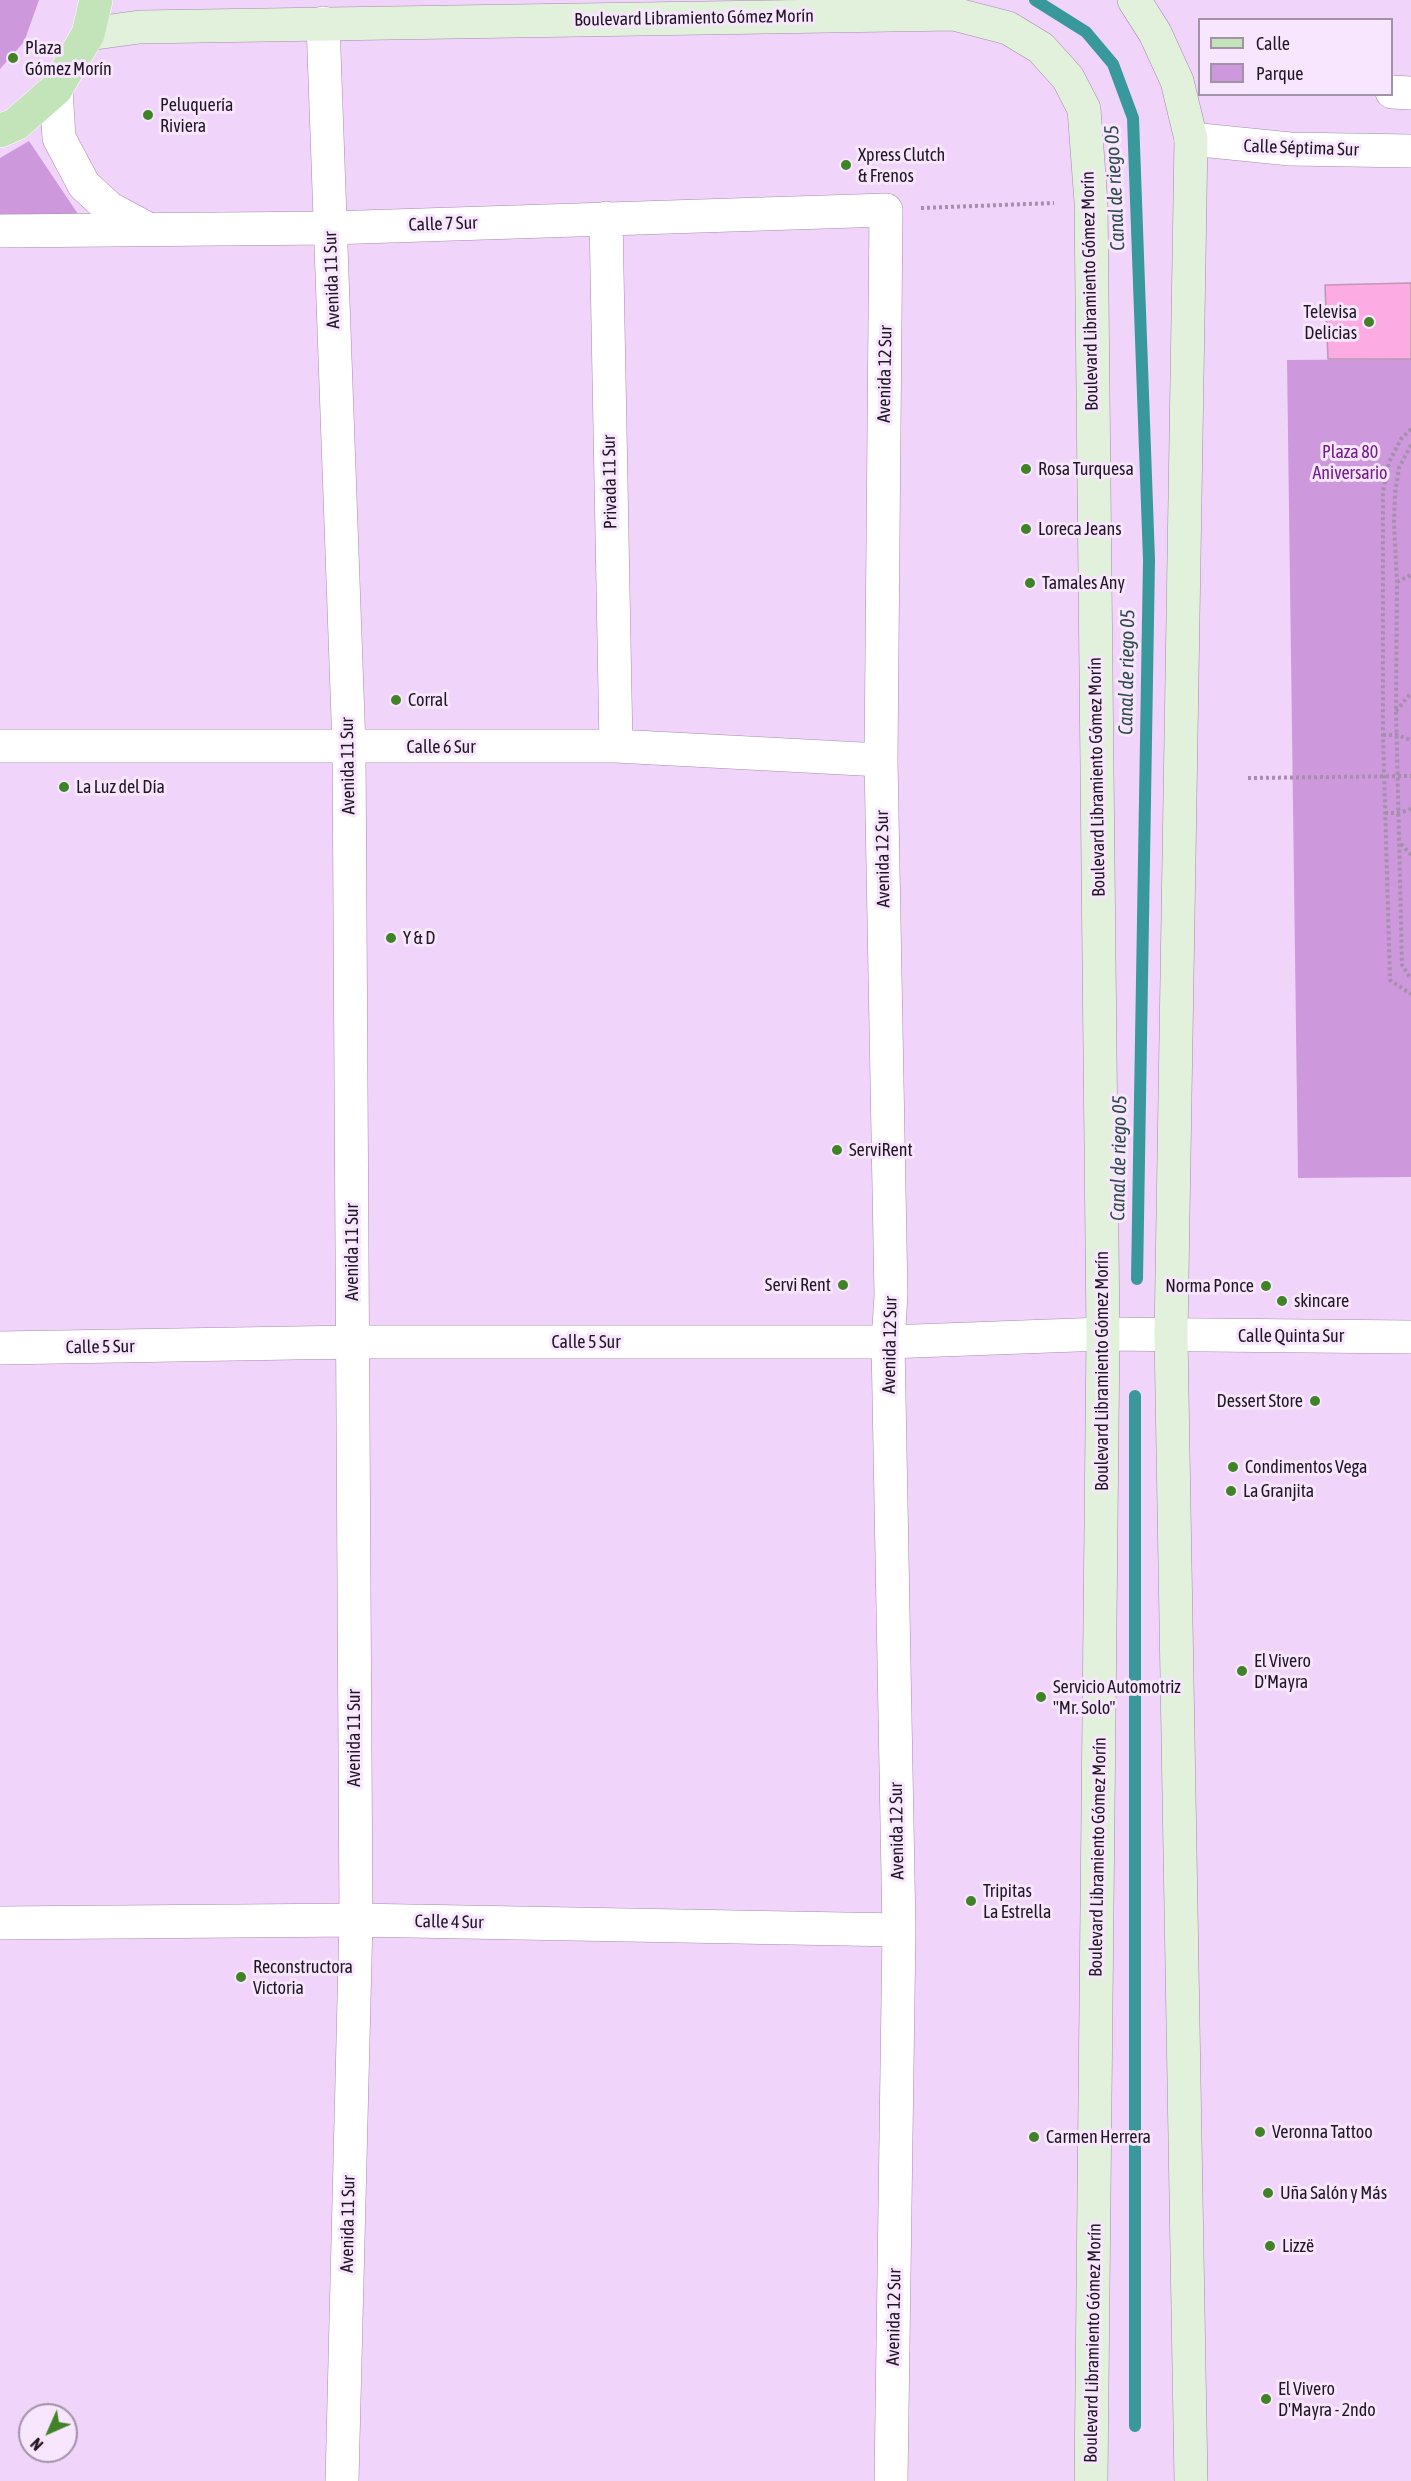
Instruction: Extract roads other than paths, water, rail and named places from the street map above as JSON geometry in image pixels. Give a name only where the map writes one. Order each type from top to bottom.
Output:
[{"type":"main road","points":[[0,131],[16,124],[56,89],[88,34],[96,0]]},
{"type":"main road","points":[[1134,0],[1188,82],[1191,139],[1172,1335],[1191,2481]]},
{"type":"main road","name":"Boulevard Libramiento Gómez Morín","points":[[88,34],[140,27],[954,14],[1008,28],[1041,48],[1068,78],[1084,110],[1091,202],[1103,1334],[1091,2481]]},
{"type":"street","name":"Avenida 11 Sur","points":[[323,23],[349,747],[356,1920],[342,2481]]},
{"type":"street","points":[[56,89],[59,138],[84,185],[109,208],[148,229]]},
{"type":"street","points":[[1393,92],[1411,93]]},
{"type":"street","name":"Calle Séptima Sur","points":[[1191,139],[1290,149],[1411,151]]},
{"type":"street","name":"Calle 7 Sur","points":[[0,231],[330,228],[886,210]]},
{"type":"street","name":"Avenida 12 Sur","points":[[886,210],[881,760],[891,1295],[888,1342],[899,1930],[891,2481]]},
{"type":"street","name":"Privada 11 Sur","points":[[606,218],[616,746]]},
{"type":"street","name":"Calle 6 Sur","points":[[0,746],[616,746],[881,760]]},
{"type":"street","name":"Calle 5 Sur","points":[[0,1348],[353,1342],[888,1342],[1103,1334],[1172,1335]]},
{"type":"street","name":"Calle Quinta Sur","points":[[1172,1335],[1411,1337]]},
{"type":"street","name":"Calle 4 Sur","points":[[0,1923],[356,1920],[899,1930]]},
{"type":"waterway","name":"Canal de riego 05","points":[[1035,0],[1086,32],[1113,64],[1133,118],[1149,560],[1137,1279]]},
{"type":"waterway","points":[[1135,1396],[1135,2426]]},
{"type":"place","name":"Plaza Gómez Morín","points":[[13,58]]},
{"type":"place","name":"Peluquería Riviera","points":[[148,115]]},
{"type":"place","name":"Xpress Clutch & Frenos","points":[[846,165]]},
{"type":"place","name":"Televisa Delicias","points":[[1369,322]]},
{"type":"place","name":"Rosa Turquesa","points":[[1026,469]]},
{"type":"place","name":"Loreca Jeans","points":[[1026,529]]},
{"type":"place","name":"Tamales Any","points":[[1030,583]]},
{"type":"place","name":"Corral","points":[[396,700]]},
{"type":"place","name":"La Luz del Día","points":[[64,787]]},
{"type":"place","name":"Y & D","points":[[391,938]]},
{"type":"place","name":"ServiRent","points":[[837,1150]]},
{"type":"place","name":"Servi Rent","points":[[843,1285]]},
{"type":"place","name":"Norma Ponce","points":[[1266,1286]]},
{"type":"place","name":"skincare","points":[[1282,1301]]},
{"type":"place","name":"Dessert Store","points":[[1315,1401]]},
{"type":"place","name":"Condimentos Vega","points":[[1233,1467]]},
{"type":"place","name":"La Granjita","points":[[1231,1491]]},
{"type":"place","name":"El Vivero D'Mayra","points":[[1242,1671]]},
{"type":"place","name":"Servicio Automotriz \"Mr. Solo\"","points":[[1041,1697]]},
{"type":"place","name":"Tripitas La Estrella","points":[[971,1901]]},
{"type":"place","name":"Reconstructora Victoria","points":[[241,1977]]},
{"type":"place","name":"Veronna Tattoo","points":[[1260,2132]]},
{"type":"place","name":"Carmen Herrera","points":[[1034,2137]]},
{"type":"place","name":"Uña Salón y Más","points":[[1268,2193]]},
{"type":"place","name":"Lizzë","points":[[1270,2246]]},
{"type":"place","name":"El Vivero D'Mayra - 2ndo","points":[[1266,2399]]},
{"type":"park label","name":"Plaza 80 Aniversario","points":[[1350,462]]}]
